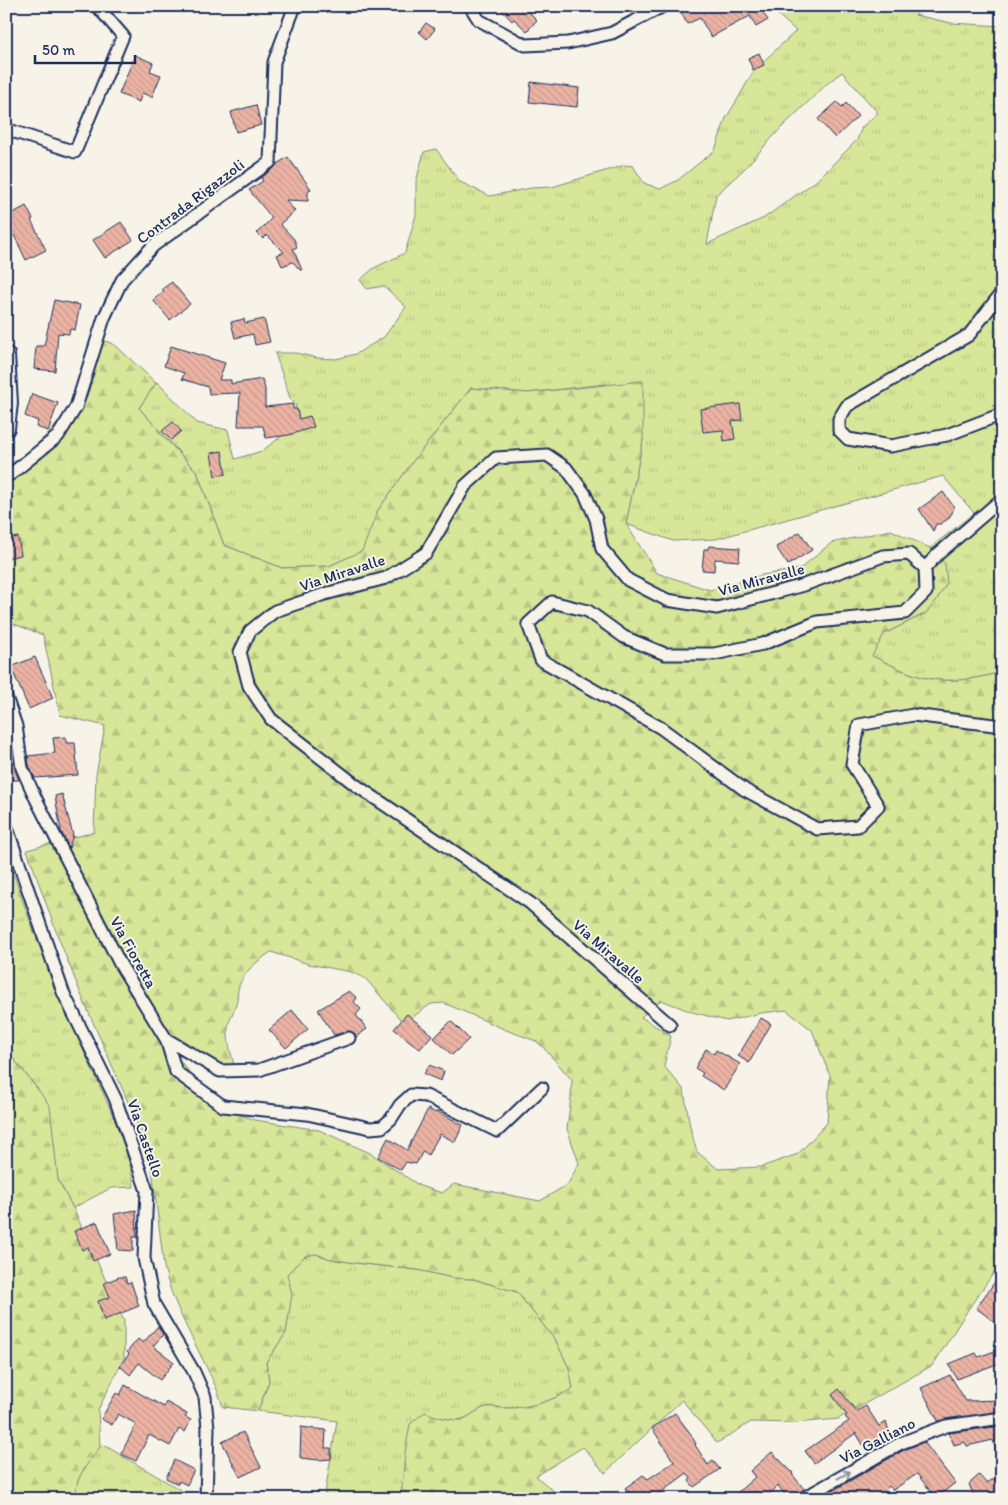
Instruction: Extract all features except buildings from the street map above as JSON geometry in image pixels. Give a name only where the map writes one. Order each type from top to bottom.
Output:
[{"type":"street","points":[[6,129],[75,152],[123,36],[98,6]]},
{"type":"street","name":"Contrada Rigazzoli","points":[[6,474],[11,474],[58,436],[76,407],[104,318],[122,280],[152,246],[270,162],[274,62],[295,6]]},
{"type":"street","points":[[470,6],[479,20],[525,45],[568,43],[612,33],[663,6]]},
{"type":"street","points":[[1002,292],[970,334],[847,406],[839,419],[839,430],[848,440],[891,446],[946,435],[1002,414]]},
{"type":"street","points":[[6,355],[9,403],[6,428]]},
{"type":"street","name":"Via Miravalle","points":[[670,1025],[530,904],[357,786],[271,719],[249,686],[240,652],[250,631],[275,611],[325,594],[386,578],[426,553],[465,486],[496,458],[547,455],[566,468],[585,494],[596,519],[602,549],[628,580],[667,600],[717,608],[804,585],[883,556],[909,554],[925,568]]},
{"type":"street","points":[[1002,499],[937,555],[925,568],[926,592],[905,613],[817,622],[763,644],[714,654],[665,654],[624,637],[588,611],[552,602],[528,624],[541,660],[661,728],[745,790],[816,829],[858,826],[878,806],[852,764],[859,725],[913,715],[1002,726]]},
{"type":"street","name":"Via Fioretta","points":[[6,697],[16,726],[22,768],[36,799],[120,964],[166,1039],[220,1071],[259,1070],[349,1038]]},
{"type":"street","name":"Via Castello","points":[[6,824],[63,992],[115,1098],[147,1191],[144,1258],[154,1304],[194,1372],[204,1397],[208,1428],[206,1499]]},
{"type":"street","points":[[166,1039],[176,1072],[223,1106],[306,1114],[370,1128],[382,1127],[411,1095],[426,1096],[497,1131],[542,1088]]},
{"type":"street","name":"Via Galliano","points":[[802,1499],[902,1442],[946,1426],[1002,1418]]},
{"type":"green space","points":[[783,6],[914,6],[917,13],[915,15],[951,23],[1002,26],[1002,672],[962,680],[932,679],[909,673],[871,656],[884,634],[926,613],[945,564],[930,548],[974,513],[943,476],[716,539],[673,541],[626,524],[643,440],[606,384],[528,393],[471,388],[414,460],[378,510],[363,551],[329,566],[282,568],[224,545],[197,472],[139,408],[157,382],[197,423],[228,430],[235,459],[262,451],[291,429],[296,405],[290,398],[275,353],[296,353],[317,358],[336,359],[356,354],[384,337],[406,307],[384,286],[367,289],[360,280],[374,268],[405,253],[416,215],[416,182],[424,152],[436,149],[460,182],[490,196],[531,188],[552,187],[625,165],[633,166],[644,183],[660,189],[678,180],[715,150],[726,118],[754,70],[796,31],[777,14]],"holes":[[[842,72],[878,113],[862,127],[857,140],[816,181],[764,218],[707,244],[716,195],[743,170],[781,128]]]},
{"type":"green space","points":[[99,338],[115,345],[156,383],[139,408],[197,472],[224,545],[282,568],[329,566],[362,551],[378,510],[414,460],[471,388],[528,393],[643,381],[643,440],[626,524],[657,573],[710,590],[762,575],[800,569],[831,543],[891,530],[930,548],[945,564],[947,583],[936,601],[926,613],[884,634],[872,656],[909,673],[932,679],[962,680],[1002,672],[1002,1261],[969,1308],[933,1365],[838,1419],[796,1423],[751,1422],[717,1443],[682,1400],[605,1473],[583,1447],[536,1476],[563,1499],[401,1499],[405,1453],[410,1424],[425,1412],[459,1420],[487,1407],[516,1408],[542,1403],[558,1397],[573,1388],[569,1368],[556,1341],[517,1292],[473,1279],[453,1278],[418,1270],[355,1263],[316,1254],[305,1256],[287,1274],[292,1294],[286,1333],[266,1362],[269,1381],[258,1411],[223,1407],[213,1380],[179,1312],[167,1278],[151,1161],[133,1113],[85,1004],[57,934],[27,850],[94,832],[96,775],[105,726],[60,715],[43,635],[6,621],[6,481],[12,463],[26,456],[60,421],[71,404],[75,390]],"holes":[[[271,952],[309,964],[351,972],[366,979],[400,1019],[410,1019],[431,1004],[444,1003],[536,1041],[572,1080],[567,1129],[579,1163],[568,1184],[540,1201],[454,1184],[442,1193],[420,1186],[370,1153],[319,1130],[255,1120],[218,1107],[173,1052],[220,1077],[234,1065],[228,1027],[236,1005],[239,986],[248,971]],[[661,1000],[692,1012],[727,1021],[761,1013],[786,1010],[812,1030],[830,1076],[827,1123],[798,1154],[761,1167],[718,1169],[697,1152],[690,1127],[684,1090],[664,1066],[671,1036],[641,1017]]]},
{"type":"green space","points":[[6,850],[40,949],[112,1114],[131,1168],[134,1187],[111,1188],[73,1208],[58,1180],[49,1106],[12,1057],[6,1046]]},
{"type":"green space","points":[[6,1046],[12,1057],[50,1106],[58,1180],[73,1208],[124,1321],[124,1358],[98,1410],[100,1447],[79,1478],[76,1499],[6,1499]]},
{"type":"green space","points":[[316,1254],[355,1263],[418,1270],[453,1278],[473,1279],[517,1292],[556,1341],[569,1368],[573,1388],[558,1397],[542,1403],[516,1408],[487,1407],[459,1420],[424,1413],[403,1481],[401,1499],[324,1499],[337,1421],[258,1411],[269,1381],[266,1362],[286,1333],[291,1294],[287,1274],[305,1256]]},
{"type":"green space","points":[[102,1444],[196,1499],[76,1499],[77,1483],[80,1476]]}]
